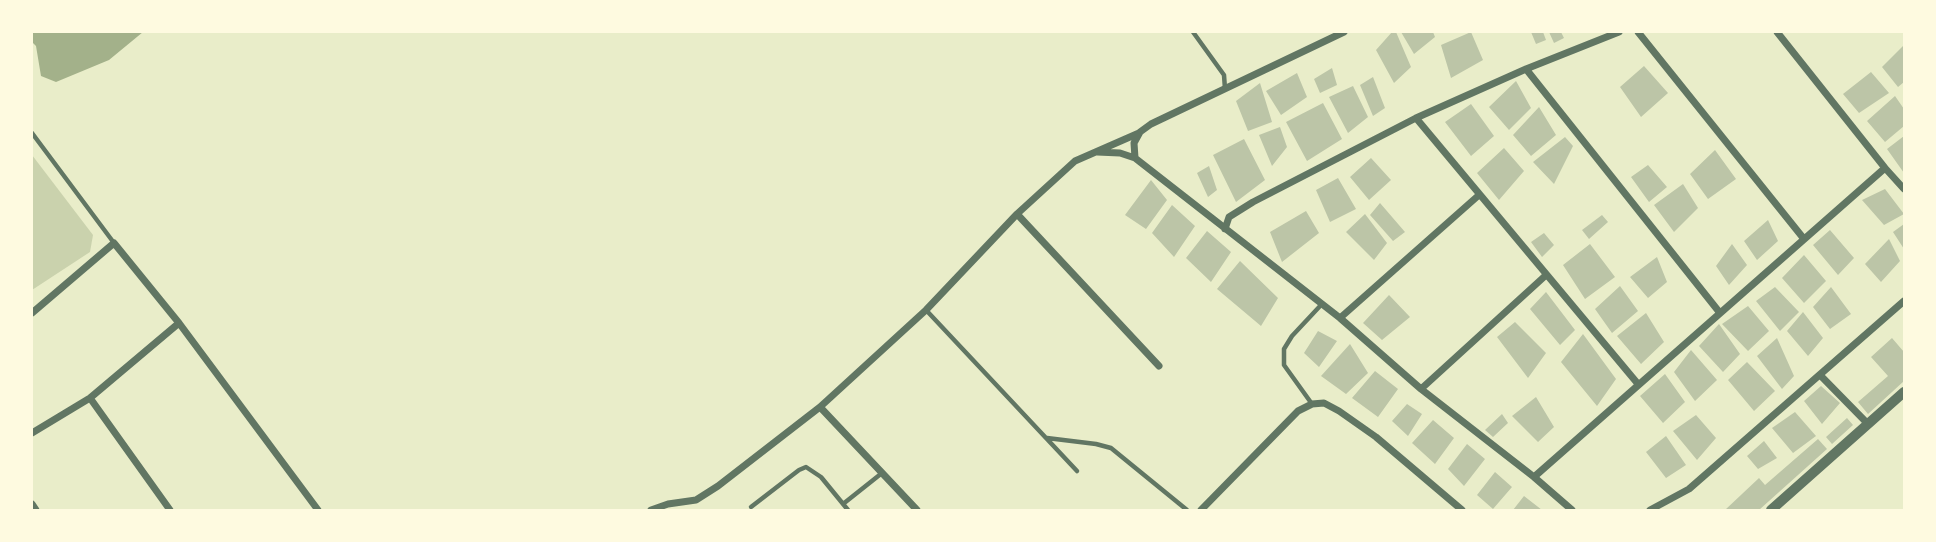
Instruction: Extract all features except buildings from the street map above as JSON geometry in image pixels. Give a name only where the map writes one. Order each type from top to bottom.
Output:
[{"type":"street","points":[[651,510],[670,508],[696,499],[718,486],[820,407],[926,310],[1017,214],[1075,161],[1344,32]]},
{"type":"street","points":[[1224,229],[1229,217],[1253,202],[1416,118],[1526,69],[1619,32]]},
{"type":"street","points":[[1638,32],[1804,239]]},
{"type":"street","points":[[1777,32],[1885,168],[1905,189]]},
{"type":"street","points":[[1526,69],[1720,313]]},
{"type":"street","points":[[1416,118],[1545,276],[1638,384]]},
{"type":"street","points":[[1135,158],[1134,144],[1140,132]]},
{"type":"street","points":[[1090,153],[1105,152],[1135,158],[1340,318],[1421,389],[1572,510]]},
{"type":"street","points":[[1534,477],[1885,168]]},
{"type":"street","points":[[1340,318],[1479,195]]},
{"type":"street","points":[[1017,214],[1159,366]]},
{"type":"street","points":[[32,313],[114,243],[179,323],[318,510]]},
{"type":"street","points":[[1421,389],[1545,276]]},
{"type":"street","points":[[1650,510],[1689,489],[1905,301]]},
{"type":"street","points":[[32,433],[90,398],[179,323]]},
{"type":"street","points":[[1820,375],[1868,424]]},
{"type":"street","points":[[1771,510],[1905,392]]},
{"type":"street","points":[[90,398],[170,510]]},
{"type":"street","points":[[1201,510],[1298,411],[1312,404],[1324,403],[1376,437],[1462,510]]},
{"type":"street","points":[[820,407],[917,510]]},
{"type":"street","points":[[32,504],[36,510]]},
{"type":"lane","points":[[1193,32],[1224,75],[1225,89]]},
{"type":"lane","points":[[32,133],[114,243]]},
{"type":"lane","points":[[1312,404],[1284,365],[1284,349],[1292,336],[1321,305]]},
{"type":"lane","points":[[926,310],[1077,471]]},
{"type":"lane","points":[[1046,438],[1111,448],[1187,510]]},
{"type":"lane","points":[[751,507],[806,467],[821,477],[848,510]]},
{"type":"lane","points":[[843,504],[882,473]]},
{"type":"shaded area","points":[[32,32],[143,32],[109,60],[56,82],[41,76]]},
{"type":"shaded area","points":[[32,155],[93,235],[90,252],[32,290]]}]
